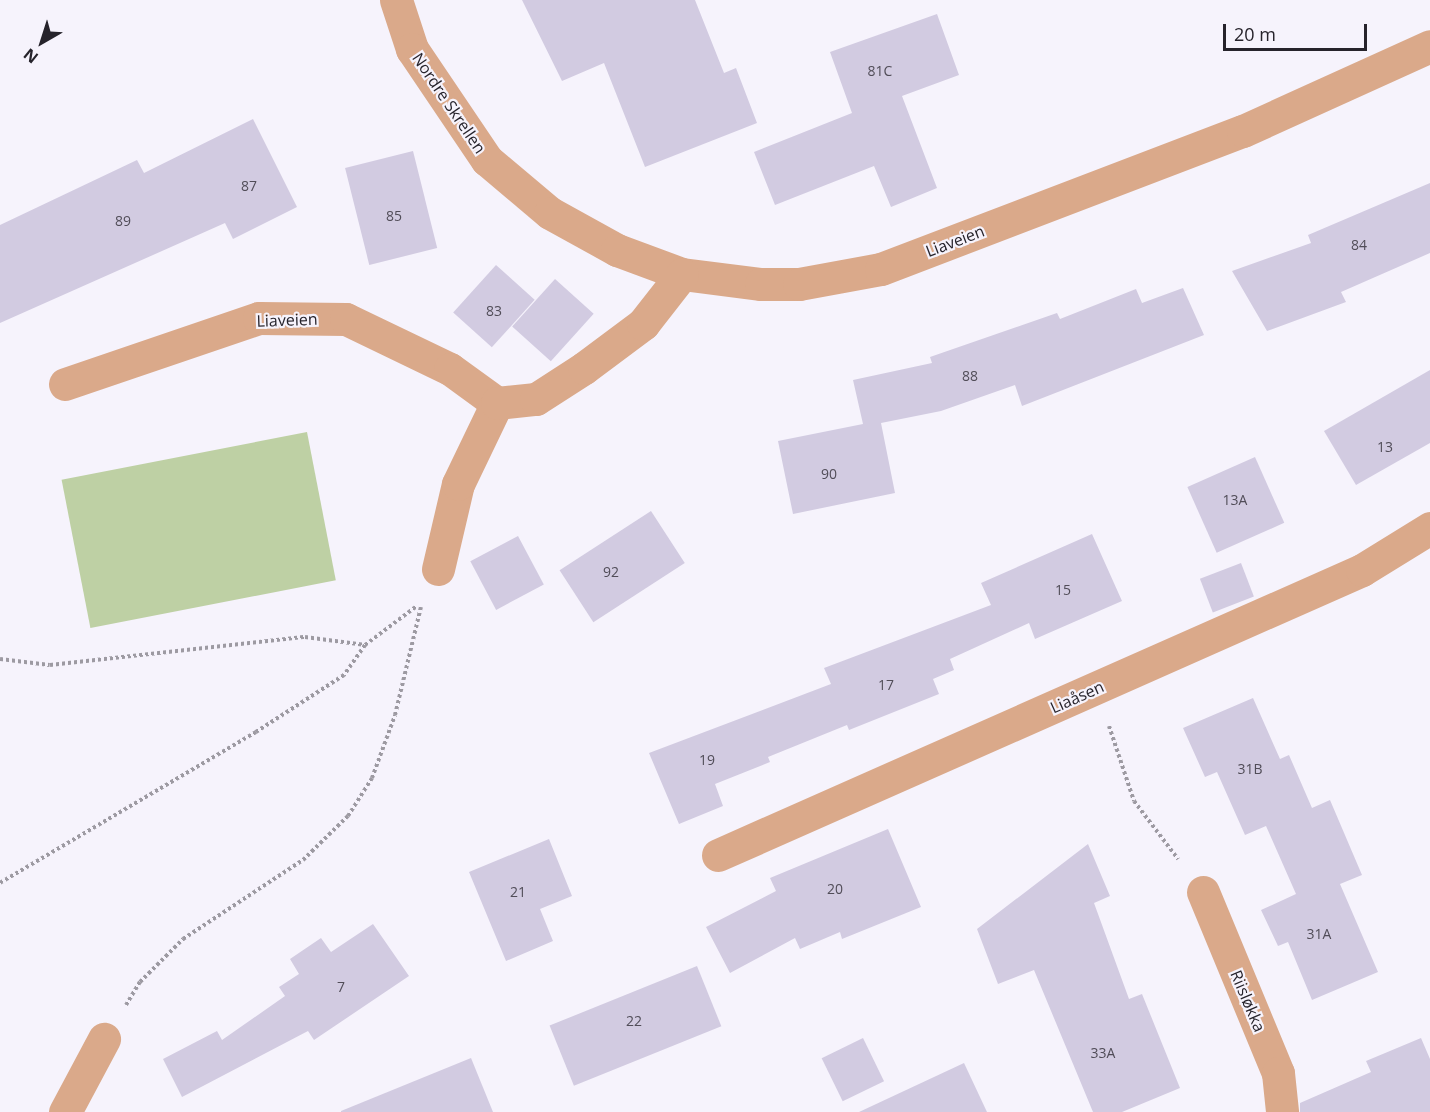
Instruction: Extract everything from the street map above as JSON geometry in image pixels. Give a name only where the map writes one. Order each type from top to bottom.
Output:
[{"type":"street","name":"Nordre Skrellen","points":[[396,0],[412,49],[487,160],[550,213],[617,250],[682,274]]},
{"type":"street","name":"Liaveien","points":[[682,274],[761,284],[799,284],[881,269],[1243,131],[1430,46]]},
{"type":"street","points":[[438,569],[458,484],[497,403],[536,399],[584,368],[643,324],[682,274]]},
{"type":"street","name":"Liaveien","points":[[65,384],[259,318],[345,319],[450,369],[497,403]]},
{"type":"street","name":"Liaåsen","points":[[718,855],[1362,570],[1430,528]]},
{"type":"street","name":"Riisløkka","points":[[1203,892],[1278,1073],[1282,1112]]},
{"type":"street","points":[[65,1112],[104,1039]]},
{"type":"path","points":[[0,883],[256,732],[345,675],[365,645],[423,601],[395,714],[372,778],[348,816],[303,860],[183,939],[140,982],[104,1039]]},
{"type":"path","points":[[0,659],[50,665],[305,637],[365,645]]},
{"type":"path","points":[[1097,688],[1134,801],[1203,892]]},
{"type":"green space","points":[[307,432],[336,580],[90,628],[62,480]]},
{"type":"building","points":[[522,0],[695,0],[724,73],[736,68],[757,123],[645,167],[604,63],[562,81]]},
{"type":"building","points":[[937,14],[959,75],[902,96],[937,188],[891,207],[874,166],[775,205],[754,152],[852,113],[830,52]]},
{"type":"building","points":[[253,119],[297,207],[233,239],[225,223],[0,323],[0,225],[137,160],[144,173]]},
{"type":"building","points":[[413,151],[437,248],[369,265],[345,168]]},
{"type":"building","points":[[1430,183],[1430,253],[1341,292],[1346,302],[1267,331],[1232,271],[1311,243],[1308,235]]},
{"type":"building","points":[[496,265],[535,300],[492,347],[453,313]]},
{"type":"building","points":[[555,279],[594,314],[551,361],[512,327]]},
{"type":"building","points":[[1183,288],[1204,335],[1022,406],[1015,385],[941,411],[881,423],[895,493],[793,514],[778,441],[863,424],[853,380],[932,363],[930,357],[1057,313],[1060,319],[1136,289],[1142,303]]},
{"type":"building","points":[[1430,370],[1430,443],[1356,485],[1324,431]]},
{"type":"building","points":[[1255,457],[1284,523],[1217,553],[1187,487]]},
{"type":"building","points":[[651,511],[685,563],[593,622],[560,570]]},
{"type":"building","points":[[1092,534],[1122,601],[1035,639],[1029,623],[950,659],[954,670],[933,679],[939,694],[849,730],[847,725],[768,757],[770,762],[715,784],[723,806],[679,824],[649,753],[831,684],[824,668],[991,605],[981,583]]},
{"type":"building","points":[[518,536],[544,585],[496,610],[470,561]]},
{"type":"building","points":[[1241,563],[1254,597],[1213,612],[1200,579]]},
{"type":"building","points":[[1253,698],[1280,759],[1289,755],[1312,808],[1330,800],[1362,875],[1340,884],[1378,972],[1312,1000],[1288,942],[1278,946],[1261,910],[1296,894],[1266,826],[1245,835],[1217,772],[1205,777],[1183,728]]},
{"type":"building","points":[[888,829],[921,907],[842,939],[840,932],[800,949],[795,938],[730,973],[706,927],[776,891],[770,878]]},
{"type":"building","points":[[549,839],[572,896],[540,909],[553,941],[506,961],[469,872]]},
{"type":"building","points":[[1088,844],[1110,896],[1094,903],[1129,999],[1142,994],[1180,1088],[1122,1112],[1093,1112],[1034,970],[998,984],[977,929]]},
{"type":"building","points":[[373,924],[409,976],[314,1040],[308,1031],[182,1097],[163,1059],[217,1031],[222,1040],[285,996],[279,987],[299,974],[290,959],[321,938],[331,952]]},
{"type":"building","points":[[697,966],[721,1026],[574,1086],[550,1026]]},
{"type":"building","points":[[863,1038],[884,1081],[843,1101],[822,1058]]},
{"type":"building","points":[[1421,1038],[1430,1059],[1430,1112],[1300,1112],[1300,1103],[1371,1072],[1366,1061]]},
{"type":"building","points":[[471,1058],[493,1112],[341,1112],[341,1111]]},
{"type":"building","points":[[964,1063],[987,1112],[859,1112]]}]
